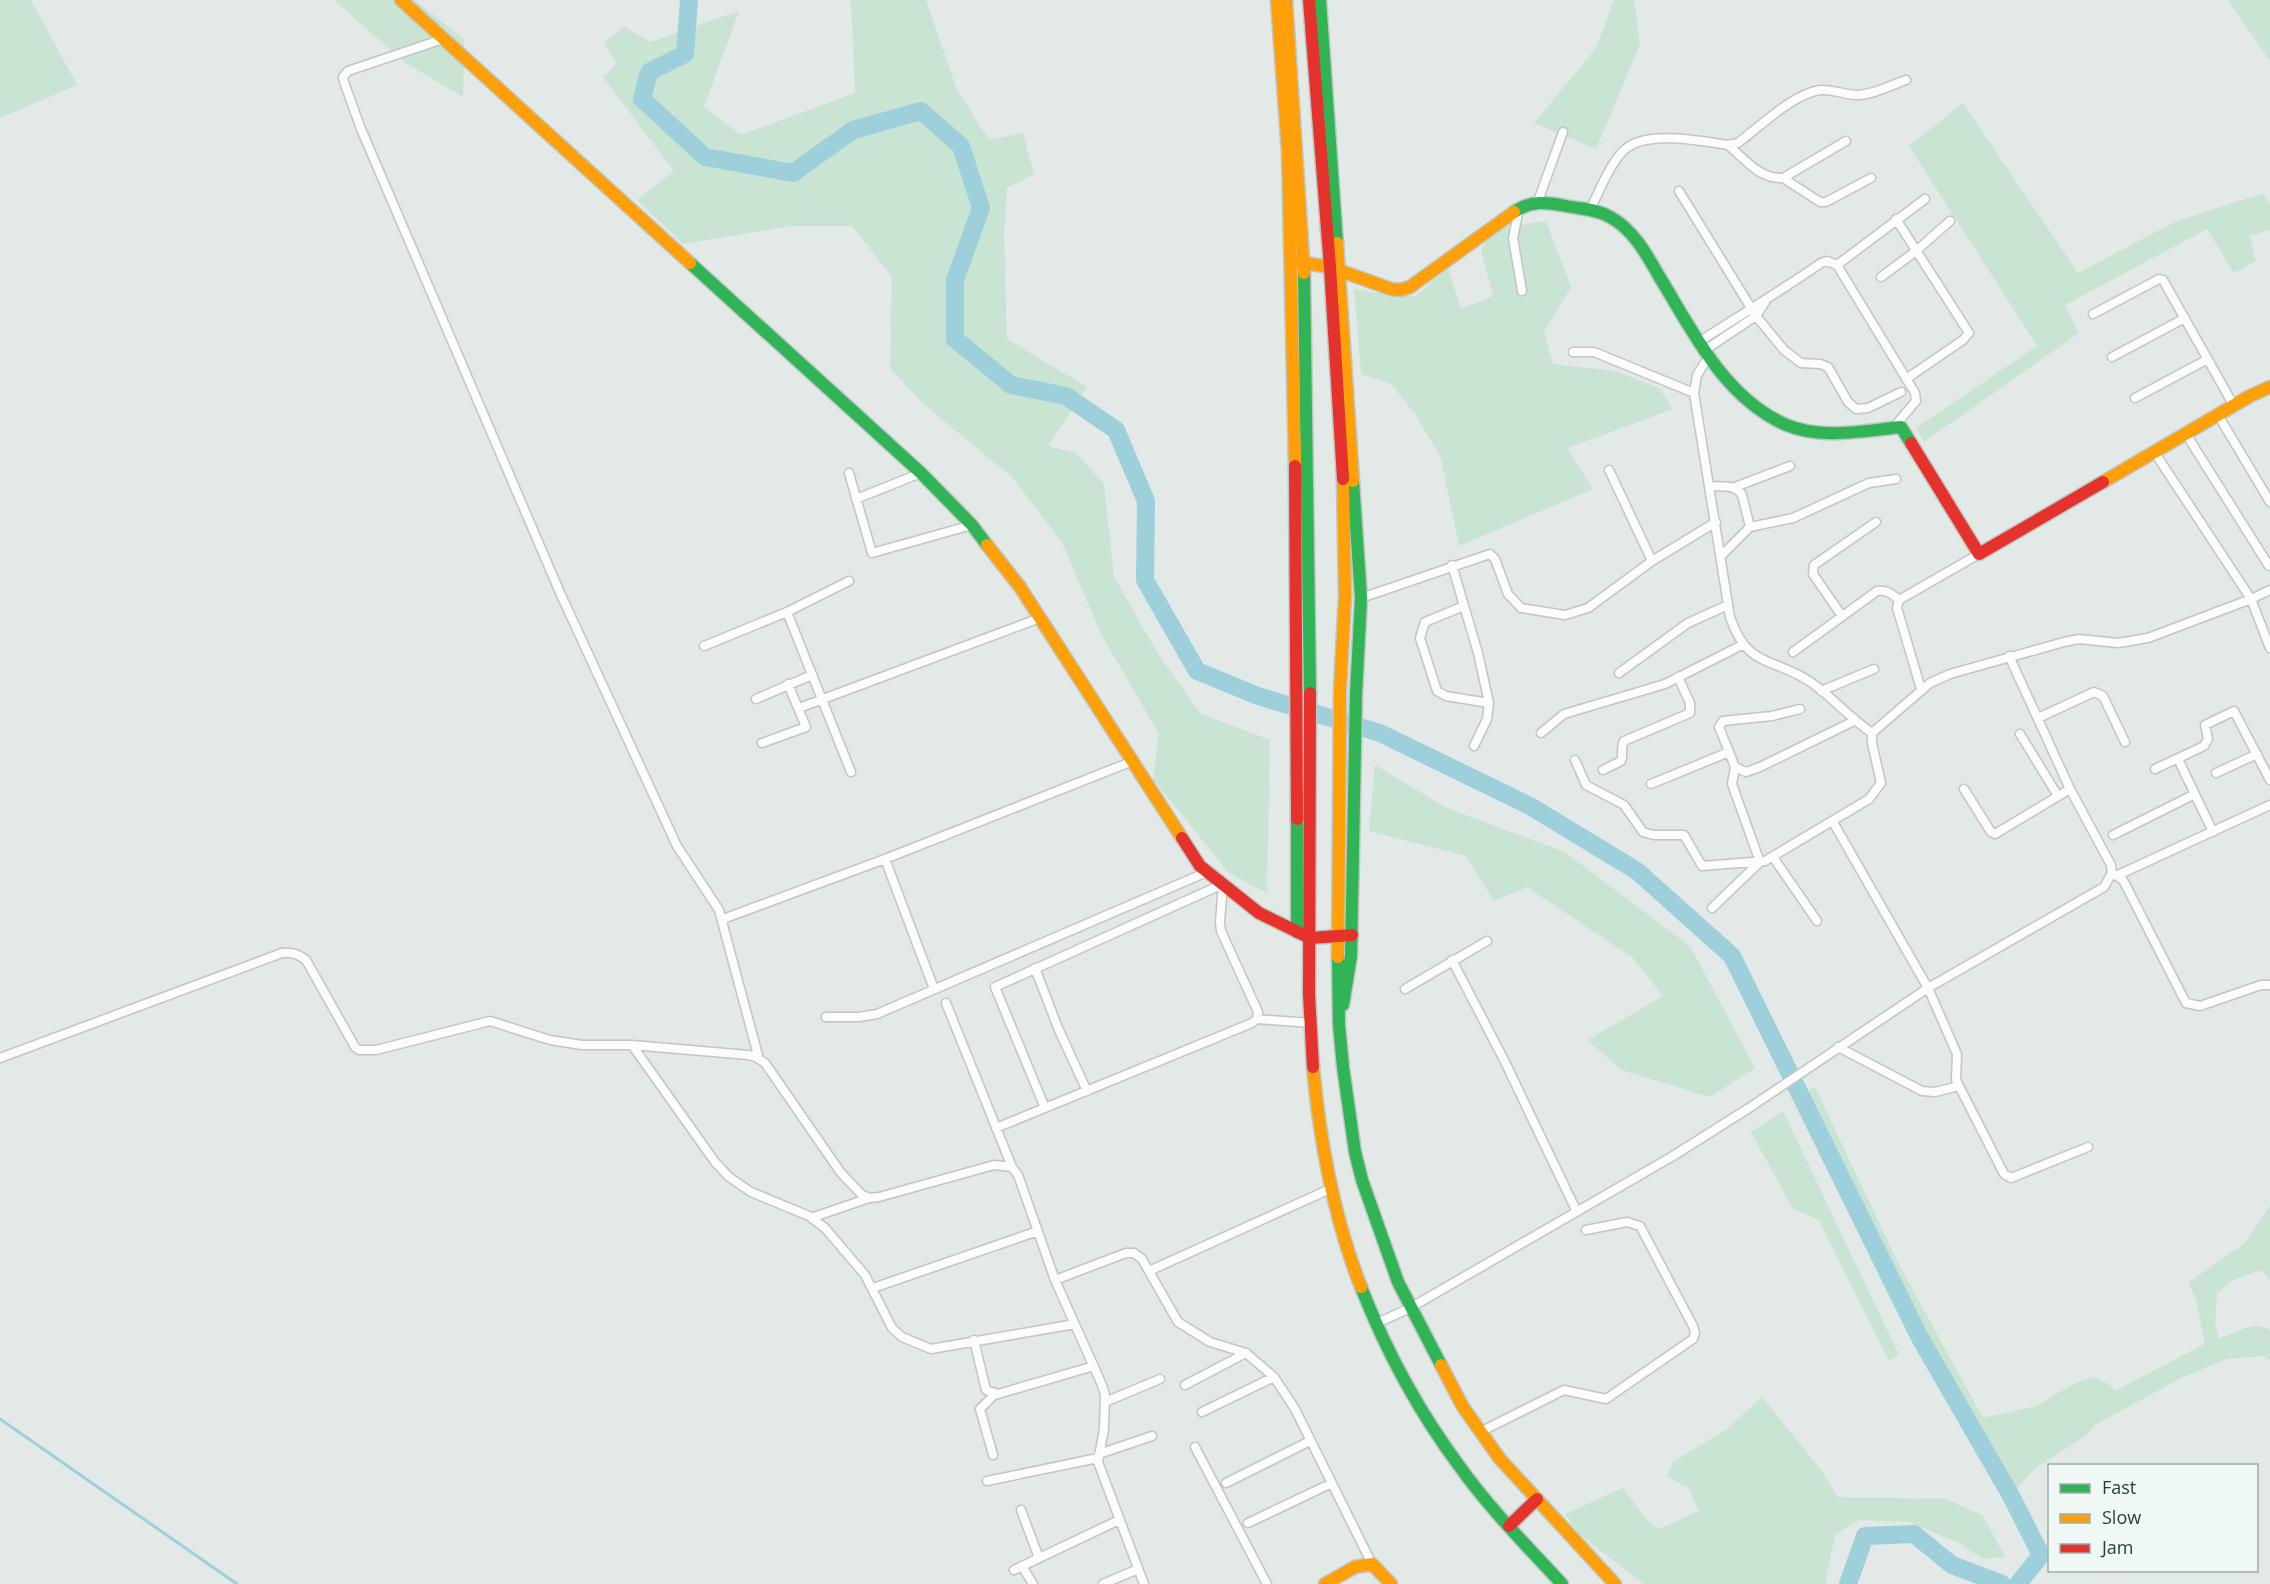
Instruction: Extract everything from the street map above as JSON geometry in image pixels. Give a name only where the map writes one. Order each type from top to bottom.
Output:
[{"type":"main road","points":[[401,0],[921,473],[972,525],[1020,587],[1200,866],[1259,913],[1310,938],[1346,936]]},
{"type":"main road","points":[[1277,0],[1287,152],[1298,261],[1298,932]]},
{"type":"main road","points":[[1286,0],[1311,588],[1311,1023],[1319,1128],[1330,1189],[1342,1233],[1375,1324],[1396,1367],[1444,1446],[1482,1496],[1562,1584]]},
{"type":"main road","points":[[1310,0],[1335,269],[1361,598],[1355,775],[1339,1025],[1349,1117],[1362,1180],[1385,1250],[1410,1308],[1463,1407],[1500,1459],[1616,1584]]},
{"type":"main road","points":[[1320,0],[1335,269],[1344,515],[1345,596],[1339,772],[1346,936]]},
{"type":"main road","points":[[1298,261],[1335,269],[1391,289],[1400,290],[1410,287],[1519,210],[1544,201],[1610,216],[1629,231],[1649,259],[1704,349],[1728,383],[1748,403],[1785,425],[1804,431],[1833,434],[1901,427],[1979,554],[2270,387]]},
{"type":"main road","points":[[1509,1526],[1537,1499]]},
{"type":"main road","points":[[1325,1584],[1355,1567],[1371,1564],[1391,1584]]},
{"type":"street","points":[[443,39],[348,71],[343,77],[344,82],[361,129],[561,596],[677,846],[713,898],[723,919],[755,1057]]},
{"type":"street","points":[[1590,210],[1617,159],[1629,146],[1654,138],[1728,145],[1738,143],[1804,96],[1820,90],[1855,95],[1865,94],[1906,80]]},
{"type":"street","points":[[1544,201],[1563,132]]},
{"type":"street","points":[[1728,145],[1763,175],[1784,178],[1846,141]]},
{"type":"street","points":[[1784,178],[1820,202],[1826,202],[1870,178]]},
{"type":"street","points":[[1679,191],[1755,316],[1784,350],[1801,363],[1828,367],[1848,402],[1856,409],[1868,408],[1900,392]]},
{"type":"street","points":[[1837,265],[1925,199]]},
{"type":"street","points":[[1519,210],[1513,238],[1522,291]]},
{"type":"street","points":[[1896,219],[1969,333],[1963,340],[1906,379]]},
{"type":"street","points":[[1881,277],[1916,251],[1950,221]]},
{"type":"street","points":[[1872,733],[1800,676],[1753,655],[1742,645],[1736,634],[1728,604],[1694,393],[1704,349],[1750,308],[1766,301],[1821,263],[1827,261],[1837,265],[1915,393],[1916,401],[1894,428]]},
{"type":"street","points":[[2093,314],[2159,279],[2166,283],[2234,406]]},
{"type":"street","points":[[1704,349],[1755,316],[1766,301]]},
{"type":"street","points":[[2112,357],[2185,318]]},
{"type":"street","points":[[1573,352],[1593,352],[1694,393]]},
{"type":"street","points":[[2136,398],[2208,359]]},
{"type":"street","points":[[2218,415],[2270,502]]},
{"type":"street","points":[[2186,435],[2269,566]]},
{"type":"street","points":[[2155,453],[2251,599],[2270,648]]},
{"type":"street","points":[[1710,486],[1735,487],[1790,466]]},
{"type":"street","points":[[1609,470],[1652,561]]},
{"type":"street","points":[[849,473],[872,553],[972,525]]},
{"type":"street","points":[[856,499],[921,473]]},
{"type":"street","points":[[1721,556],[1750,527],[1793,518],[1869,483],[1896,479]]},
{"type":"street","points":[[1735,487],[1742,495],[1750,527]]},
{"type":"street","points":[[1361,598],[1490,554],[1495,558],[1508,594],[1521,608],[1565,615],[1588,608],[1652,561],[1716,522]]},
{"type":"street","points":[[1842,616],[1813,574],[1814,565],[1876,522]]},
{"type":"street","points":[[1921,689],[1897,608],[1899,600],[1979,554]]},
{"type":"street","points":[[1457,564],[1464,606],[1484,672],[1490,703],[1487,719],[1474,746]]},
{"type":"street","points":[[704,646],[787,612],[849,581]]},
{"type":"street","points":[[1793,652],[1877,591],[1884,590],[1899,600]]},
{"type":"street","points":[[1575,760],[1586,784],[1624,805],[1643,832],[1654,835],[1684,836],[1702,866],[1760,861],[1773,857],[1869,799],[1881,783],[1872,733],[1921,689],[1950,674],[2009,656],[2079,639],[2118,643],[2148,638],[2270,590]]},
{"type":"street","points":[[1619,673],[1688,623],[1728,604]]},
{"type":"street","points":[[1464,606],[1425,622],[1420,638],[1437,691],[1446,696],[1490,703]]},
{"type":"street","points":[[787,612],[850,772]]},
{"type":"street","points":[[799,708],[1040,618]]},
{"type":"street","points":[[1540,733],[1564,714],[1656,687],[1742,645]]},
{"type":"street","points":[[2009,656],[2070,789],[2115,874],[2123,880],[2186,1003],[2200,1006],[2261,985],[2270,985]]},
{"type":"street","points":[[1821,691],[1874,669]]},
{"type":"street","points":[[756,699],[812,675]]},
{"type":"street","points":[[1603,770],[1621,761],[1624,741],[1690,713],[1690,703],[1678,677]]},
{"type":"street","points":[[762,743],[806,727],[789,684]]},
{"type":"street","points":[[2038,718],[2098,692],[2103,696],[2126,742]]},
{"type":"street","points":[[1760,861],[1732,784],[1735,767],[1719,727],[1722,721],[1772,716],[1800,709]]},
{"type":"street","points":[[2155,769],[2204,746],[2208,739],[2205,725],[2231,711],[2236,713],[2270,780]]},
{"type":"street","points":[[1735,767],[1746,772],[1760,767],[1854,721]]},
{"type":"street","points":[[2020,734],[2058,796]]},
{"type":"street","points":[[1651,784],[1729,752]]},
{"type":"street","points":[[2216,773],[2257,754]]},
{"type":"street","points":[[2178,759],[2213,832]]},
{"type":"street","points":[[723,919],[885,859],[1133,761]]},
{"type":"street","points":[[1964,789],[1991,832],[1995,834],[2070,789]]},
{"type":"street","points":[[2113,835],[2195,794]]},
{"type":"street","points":[[1375,1324],[1410,1308],[1673,1156],[1928,988],[2104,887],[2115,874],[2270,805]]},
{"type":"street","points":[[1833,822],[1928,988],[1957,1054],[1955,1075],[1959,1086],[2001,1170],[2008,1177],[2088,1147]]},
{"type":"street","points":[[1773,857],[1817,921]]},
{"type":"street","points":[[885,859],[934,989]]},
{"type":"street","points":[[1712,908],[1760,861]]},
{"type":"street","points":[[826,1017],[859,1017],[877,1014],[1207,872]]},
{"type":"street","points":[[1045,1108],[994,987],[1223,884],[1221,931],[1258,1012],[1257,1019]]},
{"type":"street","points":[[1405,989],[1487,941]]},
{"type":"street","points":[[0,1059],[282,953],[290,952],[306,960],[355,1047],[359,1050],[376,1050],[490,1021],[550,1040],[597,1046],[632,1046],[755,1057],[765,1063],[841,1173],[862,1195],[870,1198]]},
{"type":"street","points":[[1452,960],[1504,1060],[1576,1210]]},
{"type":"street","points":[[1035,968],[1058,1028],[1088,1090]]},
{"type":"street","points":[[946,1003],[1012,1167],[1018,1175],[1055,1280],[1102,1385],[1105,1402],[1104,1429],[1098,1456],[1100,1471],[1144,1584]]},
{"type":"street","points":[[996,1128],[1257,1019],[1311,1023]]},
{"type":"street","points":[[632,1046],[715,1162],[729,1177],[751,1192],[812,1218],[825,1228],[865,1275],[892,1328],[902,1337],[931,1349],[1075,1324]]},
{"type":"street","points":[[1838,1047],[1922,1091],[1935,1092],[1959,1086]]},
{"type":"street","points":[[812,1218],[870,1198],[994,1165],[1012,1167]]},
{"type":"street","points":[[1149,1271],[1330,1189]]},
{"type":"street","points":[[1480,1432],[1564,1390],[1606,1399],[1693,1339],[1694,1326],[1640,1226],[1627,1222],[1586,1230]]},
{"type":"street","points":[[873,1288],[1038,1231]]},
{"type":"street","points":[[1055,1280],[1126,1253],[1134,1253],[1142,1259],[1178,1322],[1210,1342],[1246,1353],[1274,1377],[1295,1409],[1371,1564]]},
{"type":"street","points":[[974,1340],[986,1390],[995,1394]]},
{"type":"street","points":[[1185,1385],[1246,1353]]},
{"type":"street","points":[[993,1455],[980,1409],[995,1394],[1094,1366]]},
{"type":"street","points":[[1202,1412],[1274,1377]]},
{"type":"street","points":[[1105,1402],[1160,1379]]},
{"type":"street","points":[[987,1482],[1098,1456],[1152,1436]]},
{"type":"street","points":[[1226,1483],[1310,1441]]},
{"type":"street","points":[[1195,1447],[1267,1584]]},
{"type":"street","points":[[1248,1523],[1330,1484]]},
{"type":"street","points":[[1021,1510],[1039,1558]]},
{"type":"street","points":[[1033,1584],[1018,1568],[1119,1520]]},
{"type":"street","points":[[1103,1584],[1138,1569]]},
{"type":"green space","points":[[0,0],[31,0],[77,85],[0,118]]},
{"type":"green space","points":[[334,0],[415,0],[464,39],[463,97],[404,62]]},
{"type":"green space","points":[[851,0],[926,0],[957,90],[989,140],[1023,133],[1034,174],[1007,188],[1004,234],[1007,339],[1087,387],[1048,446],[1076,453],[1104,484],[1114,577],[1160,657],[1201,714],[1270,740],[1267,893],[1229,873],[1153,779],[1159,734],[1100,632],[1062,542],[1012,477],[921,402],[890,368],[892,277],[852,226],[790,226],[683,244],[637,200],[674,171],[603,77],[617,64],[604,42],[625,27],[650,42],[739,11],[704,107],[741,135],[855,93]]},
{"type":"green space","points":[[1614,0],[1634,0],[1640,44],[1596,149],[1534,123],[1596,48]]},
{"type":"green space","points":[[2228,0],[2270,0],[2270,61]]},
{"type":"green space","points":[[1963,103],[2078,273],[2175,222],[2264,193],[2268,204],[2270,203],[2270,230],[2250,236],[2256,261],[2234,273],[2207,229],[2065,305],[2079,333],[1924,442],[1916,428],[2037,346],[1909,146]]},
{"type":"green space","points":[[1546,221],[1571,287],[1544,332],[1553,364],[1615,371],[1659,388],[1673,409],[1567,448],[1593,489],[1459,546],[1441,458],[1415,414],[1391,384],[1361,374],[1354,289],[1396,296],[1416,296],[1448,268],[1461,309],[1493,296],[1481,251],[1491,229]]},
{"type":"green space","points":[[1375,765],[1447,808],[1565,852],[1690,946],[1755,1068],[1710,1097],[1621,1070],[1588,1040],[1663,996],[1633,958],[1527,887],[1494,901],[1466,856],[1369,831]]},
{"type":"green space","points":[[1815,1087],[1898,1263],[1983,1418],[2036,1406],[2075,1383],[2095,1377],[2110,1385],[2115,1391],[2205,1344],[2196,1301],[2189,1282],[2245,1243],[2270,1206],[2270,1281],[2262,1270],[2233,1280],[2217,1293],[2215,1325],[2219,1339],[2251,1327],[2264,1327],[2270,1330],[2270,1361],[2264,1356],[2226,1359],[2181,1378],[2095,1425],[2087,1435],[2036,1468],[2016,1489],[1983,1437],[1907,1305],[1807,1091]]},
{"type":"green space","points":[[1783,1111],[1899,1355],[1889,1361],[1819,1220],[1793,1209],[1751,1132]]},
{"type":"green space","points":[[1762,1397],[1821,1470],[1838,1497],[1947,1499],[1983,1516],[2005,1557],[1983,1559],[1957,1542],[1909,1522],[1858,1520],[1835,1535],[1825,1584],[1644,1584],[1578,1533],[1565,1514],[1623,1488],[1645,1518],[1659,1529],[1699,1511],[1688,1487],[1667,1477],[1673,1462],[1727,1429]]},
{"type":"waterway","points":[[689,0],[685,54],[649,72],[642,99],[705,157],[793,173],[853,130],[921,111],[961,146],[981,208],[955,280],[955,339],[1011,385],[1066,396],[1116,430],[1146,501],[1145,580],[1197,671],[1258,696],[1380,733],[1530,806],[1637,871],[1732,956],[1920,1338],[2010,1494],[2041,1555],[2018,1584]]},
{"type":"waterway","points":[[0,1419],[237,1584]]},
{"type":"waterway","points":[[1848,1584],[1865,1536],[1914,1534],[1952,1565],[2002,1584]]},
{"type":"traffic: fast","points":[[1320,0],[1337,243]]},
{"type":"traffic: fast","points":[[1514,212],[1527,205],[1552,204],[1605,214],[1626,228],[1644,251],[1711,360],[1743,397],[1762,412],[1784,424],[1812,432],[1842,433],[1901,427],[1911,443]]},
{"type":"traffic: fast","points":[[690,263],[921,473],[972,525],[987,545]]},
{"type":"traffic: fast","points":[[1304,273],[1310,693]]},
{"type":"traffic: fast","points":[[1343,1005],[1351,956],[1356,694],[1361,598],[1353,481]]},
{"type":"traffic: fast","points":[[1297,819],[1297,932]]},
{"type":"traffic: fast","points":[[1338,957],[1339,1025],[1343,1067],[1355,1152],[1362,1180],[1398,1282],[1441,1365]]},
{"type":"traffic: fast","points":[[1361,1287],[1404,1380],[1445,1446],[1496,1512],[1562,1584]]},
{"type":"traffic: slow","points":[[401,0],[690,263]]},
{"type":"traffic: slow","points":[[1277,0],[1288,152],[1295,466]]},
{"type":"traffic: slow","points":[[1286,0],[1304,273]]},
{"type":"traffic: slow","points":[[1292,261],[1330,267],[1391,289],[1400,290],[1410,287],[1514,212]]},
{"type":"traffic: slow","points":[[1337,243],[1353,481]]},
{"type":"traffic: slow","points":[[2103,482],[2250,396],[2270,387]]},
{"type":"traffic: slow","points":[[1338,957],[1340,690],[1345,596],[1343,479]]},
{"type":"traffic: slow","points":[[987,545],[1020,587],[1182,838]]},
{"type":"traffic: slow","points":[[1313,1067],[1329,1179],[1335,1206],[1361,1287]]},
{"type":"traffic: slow","points":[[1441,1365],[1463,1407],[1500,1459],[1615,1584]]},
{"type":"traffic: slow","points":[[1325,1584],[1355,1567],[1372,1564],[1391,1584]]},
{"type":"traffic: jam","points":[[1309,0],[1330,267],[1343,479]]},
{"type":"traffic: jam","points":[[1911,443],[1979,554],[2103,482]]},
{"type":"traffic: jam","points":[[1295,466],[1297,819]]},
{"type":"traffic: jam","points":[[1310,693],[1309,994],[1313,1067]]},
{"type":"traffic: jam","points":[[1182,838],[1200,866],[1259,913],[1310,938],[1352,935]]},
{"type":"traffic: jam","points":[[1509,1526],[1537,1499]]}]
